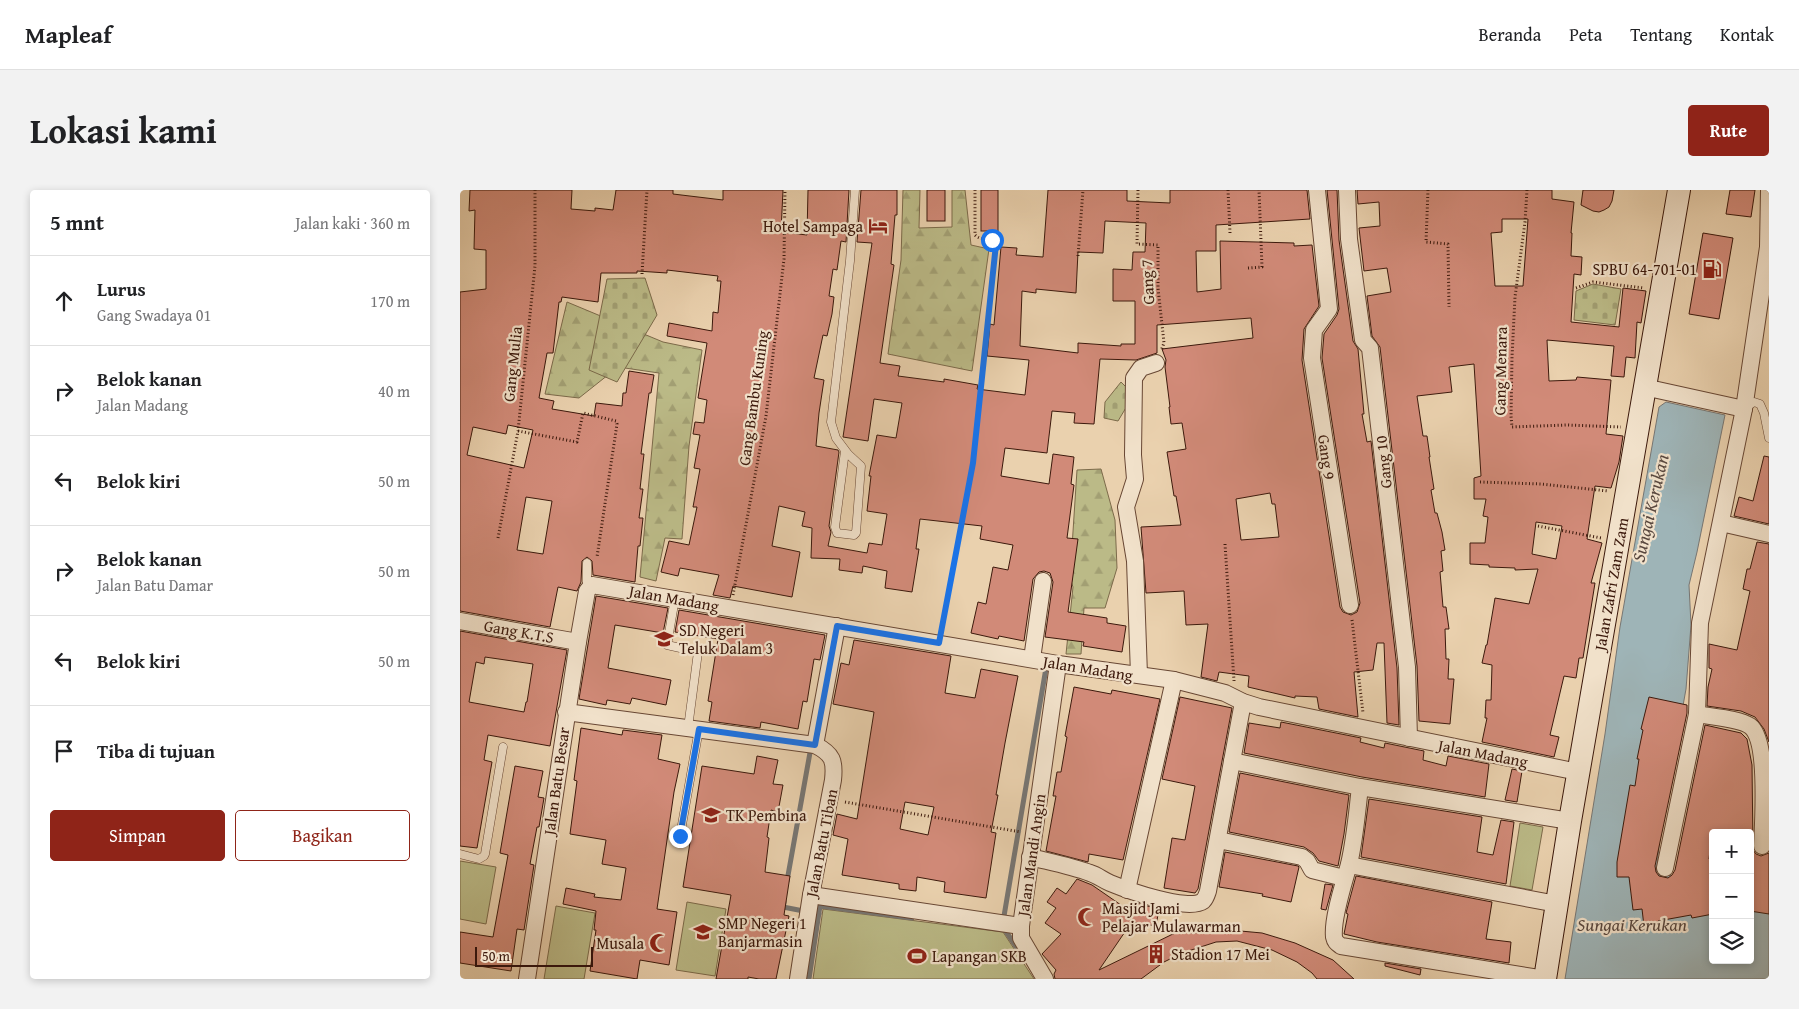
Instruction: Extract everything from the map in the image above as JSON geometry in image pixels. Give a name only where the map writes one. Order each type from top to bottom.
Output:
[{"type":"main road","name":"Jalan Zafri Zam Zam","points":[[1545,979],[1578,772],[1679,190]]},
{"type":"street","name":"Gang 9","points":[[1317,190],[1329,309],[1314,330],[1312,358],[1350,605]]},
{"type":"street","name":"Gang 10","points":[[1347,190],[1350,248],[1363,340],[1370,348],[1407,667],[1409,738]]},
{"type":"street","points":[[1665,868],[1697,714],[1700,623],[1744,409],[1768,247],[1769,190]]},
{"type":"street","points":[[1139,675],[1135,561],[1126,507],[1135,480],[1132,455],[1134,378],[1141,368],[1156,363]]},
{"type":"street","points":[[1644,387],[1744,409]]},
{"type":"street","points":[[1721,523],[1769,534]]},
{"type":"street","points":[[1032,659],[1043,581]]},
{"type":"street","name":"Jalan Madang","points":[[590,588],[675,598],[1058,664],[1174,680],[1224,692],[1239,700],[1365,729],[1578,772]]},
{"type":"street","name":"Jalan Batu Besar","points":[[527,979],[578,642],[578,615],[590,588]]},
{"type":"street","name":"Gang K.T.S","points":[[460,621],[578,642]]},
{"type":"street","points":[[566,712],[815,745],[837,626]]},
{"type":"street","name":"Jalan Mandi Angin","points":[[811,895],[1021,926],[1058,664]]},
{"type":"street","points":[[1127,890],[1174,680]]},
{"type":"street","points":[[1030,857],[1092,873],[1109,883],[1127,890],[1170,902],[1191,904],[1201,902],[1206,898],[1208,891],[1218,840],[1232,762],[1239,700]]},
{"type":"street","points":[[1697,714],[1748,724],[1759,739],[1764,780],[1762,846]]},
{"type":"street","name":"Jalan Batu Tiban","points":[[798,979],[811,895],[833,780],[834,766],[832,757],[824,749],[815,745]]},
{"type":"street","points":[[1232,762],[1360,787],[1570,821]]},
{"type":"street","points":[[1360,787],[1334,930],[1334,940],[1341,946],[1545,979]]},
{"type":"street","points":[[1218,840],[1302,857],[1307,861],[1312,870],[1346,872],[1557,904]]},
{"type":"street","points":[[1021,926],[1021,938],[1045,979]]},
{"type":"lane","points":[[845,451],[835,527],[837,533],[854,535],[856,532],[862,471],[859,463],[845,451],[836,438],[831,422],[850,261],[855,190]]},
{"type":"lane","points":[[1744,409],[1754,402],[1760,404],[1764,413],[1769,438]]},
{"type":"lane","points":[[587,563],[590,588]]},
{"type":"lane","points":[[675,598],[667,644],[698,652],[693,729],[680,836]]},
{"type":"lane","points":[[460,854],[479,858],[485,854],[503,746]]},
{"type":"path","name":"Gang Mulia","points":[[498,538],[518,431],[535,266],[535,190]]},
{"type":"path","points":[[642,274],[647,190]]},
{"type":"path","name":"Gang Bambu Kuning","points":[[731,608],[766,416],[784,259],[785,190]]},
{"type":"path","points":[[939,643],[973,463],[996,244],[992,240],[978,238],[976,235],[975,190]]},
{"type":"path","points":[[1078,256],[1083,190]]},
{"type":"path","name":"Gang 7","points":[[1138,190],[1137,244],[1158,245],[1158,288],[1164,343],[1156,363]]},
{"type":"path","points":[[1228,190],[1230,233]]},
{"type":"path","points":[[1248,268],[1262,267],[1259,190]]},
{"type":"path","points":[[1428,190],[1426,242],[1448,244],[1449,306]]},
{"type":"path","name":"Gang Menara","points":[[1527,190],[1512,357],[1512,427],[1566,425],[1637,428]]},
{"type":"path","points":[[1576,288],[1593,282],[1661,290]]},
{"type":"path","points":[[518,431],[577,442],[583,413],[616,421],[590,588]]},
{"type":"path","points":[[1480,482],[1541,484],[1604,490],[1626,495]]},
{"type":"path","points":[[1538,526],[1618,541]]},
{"type":"path","points":[[1225,544],[1239,700]]},
{"type":"path","points":[[1350,605],[1365,729]]},
{"type":"path","points":[[829,800],[1034,834]]},
{"type":"green space","points":[[903,190],[920,190],[919,228],[952,227],[952,190],[965,190],[971,245],[989,249],[972,371],[888,354],[901,260]]},
{"type":"green space","points":[[645,278],[657,315],[617,382],[589,370],[607,279]]},
{"type":"green space","points":[[1593,284],[1621,289],[1615,325],[1574,320],[1576,291]]},
{"type":"green space","points":[[567,302],[663,342],[702,350],[689,446],[682,539],[665,538],[656,581],[640,577],[659,373],[618,367],[579,398],[545,394]]},
{"type":"green space","points":[[1121,382],[1132,393],[1127,406],[1118,421],[1104,418],[1105,402]]},
{"type":"green space","points":[[1101,469],[1115,520],[1117,568],[1105,608],[1084,608],[1081,654],[1066,654],[1073,587],[1070,578],[1077,470]]},
{"type":"green space","points":[[1520,823],[1543,827],[1532,890],[1510,886]]},
{"type":"green space","points":[[460,861],[496,867],[486,924],[460,919]]},
{"type":"green space","points":[[687,902],[726,909],[715,976],[676,970]]},
{"type":"green space","points":[[556,906],[595,913],[584,979],[544,979]]},
{"type":"green space","name":"Lapangan SKB","points":[[823,909],[1003,932],[1034,979],[813,979]]},
{"type":"water","name":"Sungai Kerukan","points":[[1666,402],[1725,415],[1689,585],[1691,625],[1686,689],[1661,828],[1656,874],[1709,879],[1709,964],[1754,964],[1754,886],[1769,888],[1769,979],[1565,979],[1605,734],[1620,627],[1659,407]]},
{"type":"building","points":[[470,190],[572,190],[571,209],[595,211],[595,208],[613,210],[616,190],[673,190],[673,194],[723,200],[723,190],[783,190],[781,232],[807,235],[808,190],[849,190],[846,242],[841,241],[837,270],[833,269],[829,296],[834,297],[832,314],[827,336],[823,335],[814,378],[824,380],[816,446],[838,450],[839,452],[828,546],[867,553],[869,543],[882,545],[887,514],[867,511],[871,476],[869,476],[877,435],[896,438],[902,403],[874,399],[868,441],[843,437],[872,243],[857,242],[861,190],[897,190],[897,215],[895,215],[891,264],[894,265],[880,363],[900,366],[898,376],[944,382],[944,379],[978,385],[977,389],[1025,395],[1029,360],[987,356],[990,324],[994,325],[1001,247],[1017,248],[1016,255],[1043,257],[1048,190],[1127,190],[1127,201],[1170,203],[1170,190],[1307,190],[1310,219],[1216,225],[1216,251],[1196,251],[1197,292],[1221,289],[1220,241],[1294,243],[1294,246],[1312,245],[1319,306],[1304,329],[1302,360],[1340,607],[1343,612],[1351,615],[1357,612],[1360,603],[1322,358],[1324,334],[1339,309],[1327,190],[1337,190],[1339,240],[1353,341],[1358,349],[1364,414],[1362,414],[1367,442],[1371,441],[1397,668],[1399,725],[1387,723],[1384,643],[1377,643],[1373,670],[1354,672],[1358,717],[1319,709],[1317,697],[1295,696],[1295,698],[1248,687],[1249,676],[1219,672],[1217,681],[1201,677],[1208,624],[1186,625],[1184,591],[1146,593],[1141,527],[1181,525],[1167,452],[1186,449],[1182,423],[1171,424],[1165,367],[1166,360],[1162,349],[1253,338],[1251,318],[1157,325],[1157,353],[1136,360],[1100,359],[1094,424],[1074,423],[1075,413],[1052,411],[1047,453],[1005,448],[1001,476],[1049,484],[1053,454],[1074,457],[1071,484],[1074,485],[1067,538],[1078,539],[1068,612],[1107,618],[1107,623],[1126,626],[1122,652],[1083,646],[1084,642],[1045,637],[1053,582],[1050,573],[1044,571],[1039,572],[1033,579],[1024,641],[999,636],[998,639],[971,633],[978,602],[986,604],[993,567],[1008,570],[1013,545],[980,539],[982,526],[920,519],[916,549],[919,549],[912,592],[885,588],[887,571],[863,566],[862,573],[839,570],[840,559],[811,558],[812,528],[802,526],[805,512],[779,506],[772,546],[800,552],[792,597],[733,586],[730,598],[713,595],[719,575],[680,568],[678,576],[661,572],[669,541],[689,545],[697,507],[693,507],[700,469],[694,468],[700,435],[693,434],[695,422],[704,423],[707,400],[698,398],[707,343],[667,336],[669,323],[712,331],[713,312],[718,313],[721,281],[717,281],[718,276],[667,270],[667,273],[637,271],[637,273],[601,273],[598,302],[562,297],[561,302],[559,302],[553,353],[547,353],[539,398],[554,401],[552,409],[594,416],[596,403],[622,406],[623,393],[626,393],[629,371],[654,375],[651,393],[649,393],[641,454],[644,454],[640,489],[643,489],[639,518],[643,518],[635,582],[593,575],[592,561],[587,557],[582,561],[581,582],[577,591],[558,587],[550,627],[460,611],[460,292],[486,289],[486,250],[474,249],[475,210],[469,211]],"holes":[[[1105,221],[1146,223],[1145,252],[1133,252],[1132,270],[1113,269],[1113,301],[1135,301],[1135,344],[1121,344],[1121,346],[1078,343],[1078,353],[1020,346],[1022,291],[1036,293],[1036,289],[1076,293],[1078,252],[1103,253]],[[508,425],[533,430],[524,468],[467,455],[473,427],[506,434]],[[1270,493],[1272,504],[1275,504],[1279,537],[1241,540],[1236,499]],[[526,497],[552,501],[543,554],[517,550]]]},
{"type":"building","points":[[927,190],[945,190],[945,221],[927,221]]},
{"type":"building","points":[[981,190],[998,190],[998,231],[981,231]]},
{"type":"building","points":[[1357,190],[1552,190],[1552,199],[1574,202],[1571,256],[1582,257],[1581,275],[1574,274],[1571,322],[1619,327],[1623,288],[1646,291],[1641,323],[1637,322],[1635,358],[1626,357],[1624,377],[1611,376],[1614,346],[1547,340],[1549,381],[1576,380],[1577,377],[1611,380],[1606,434],[1623,436],[1619,462],[1611,488],[1595,486],[1587,539],[1602,543],[1591,583],[1595,583],[1583,658],[1579,658],[1576,678],[1564,676],[1550,735],[1559,737],[1554,757],[1482,742],[1487,718],[1485,718],[1486,700],[1491,700],[1492,665],[1482,663],[1495,598],[1529,604],[1538,569],[1515,570],[1515,568],[1470,564],[1470,543],[1485,543],[1488,517],[1483,516],[1486,499],[1474,499],[1474,478],[1481,476],[1474,364],[1449,367],[1452,392],[1417,396],[1423,436],[1427,436],[1434,489],[1431,490],[1435,513],[1437,513],[1445,550],[1441,551],[1443,571],[1440,572],[1443,607],[1446,607],[1449,629],[1445,629],[1446,659],[1449,659],[1448,679],[1454,679],[1450,724],[1419,721],[1417,666],[1380,347],[1372,336],[1367,296],[1391,292],[1387,268],[1364,271],[1359,228],[1380,226],[1379,202],[1358,204]],"holes":[[[1502,219],[1528,219],[1523,286],[1495,286],[1491,233],[1502,232]],[[1536,522],[1562,526],[1556,559],[1532,554]]]},
{"type":"building","points":[[1583,190],[1614,190],[1609,207],[1599,212],[1581,205]]},
{"type":"building","points":[[1730,190],[1755,190],[1751,217],[1726,214]]},
{"type":"building","points":[[1703,233],[1733,238],[1719,319],[1689,314]]},
{"type":"building","points":[[1764,456],[1769,457],[1769,524],[1734,516],[1739,497],[1753,501]]},
{"type":"building","points":[[1757,542],[1769,544],[1769,742],[1764,729],[1755,717],[1741,711],[1707,706],[1708,687],[1712,669],[1709,668],[1709,644],[1737,650],[1750,591],[1743,589],[1747,569],[1750,569]]},
{"type":"building","points":[[596,596],[668,608],[663,633],[615,625],[608,668],[671,680],[666,705],[632,698],[630,704],[607,700],[606,705],[579,699]]},
{"type":"building","points":[[679,610],[825,635],[820,660],[814,659],[807,702],[803,701],[798,729],[761,722],[760,728],[709,721],[712,702],[708,701],[718,639],[675,632]]},
{"type":"building","points":[[460,631],[567,650],[550,746],[488,735],[484,760],[492,762],[477,848],[460,846]],"holes":[[[485,657],[533,664],[524,712],[469,702],[476,662],[484,664]]]},
{"type":"building","points":[[854,640],[951,656],[945,693],[975,698],[981,669],[1018,676],[996,795],[998,795],[991,832],[996,833],[986,898],[944,892],[945,882],[917,877],[916,891],[899,889],[899,884],[842,875],[848,839],[833,835],[837,814],[857,819],[874,712],[833,704],[841,663],[849,665]],"holes":[[[905,802],[934,807],[928,835],[900,829]]]},
{"type":"building","points":[[1074,687],[1111,694],[1112,690],[1160,699],[1123,860],[1089,854],[1088,862],[1046,851],[1056,796],[1053,796],[1057,772],[1061,772]]},
{"type":"building","points":[[1180,697],[1232,708],[1198,889],[1195,893],[1164,888],[1172,838],[1185,840],[1195,786],[1162,779]]},
{"type":"building","points":[[1649,697],[1687,705],[1687,713],[1655,866],[1659,876],[1668,878],[1675,870],[1705,725],[1741,733],[1747,739],[1752,765],[1753,829],[1709,829],[1709,915],[1692,918],[1691,915],[1658,921],[1659,923],[1644,926],[1642,909],[1633,910],[1629,877],[1617,877],[1617,862],[1630,785],[1635,786],[1639,759],[1637,759],[1643,730],[1641,729]]},
{"type":"building","points":[[1281,722],[1361,738],[1360,742],[1384,748],[1385,743],[1424,751],[1423,760],[1446,766],[1448,756],[1489,764],[1485,797],[1362,777],[1244,753],[1249,723],[1280,728]]},
{"type":"building","points":[[581,728],[622,735],[623,730],[662,735],[658,759],[680,764],[674,792],[657,909],[677,912],[669,965],[640,960],[637,979],[590,971],[596,930],[594,930],[596,911],[563,904],[566,888],[595,894],[594,897],[621,900],[626,868],[602,864],[606,840],[570,834],[577,781],[574,780]]},
{"type":"building","points":[[757,756],[778,760],[773,784],[783,785],[778,812],[771,810],[765,872],[790,876],[784,915],[789,916],[776,979],[748,977],[748,979],[716,979],[731,895],[683,887],[702,766],[754,774]]},
{"type":"building","points":[[515,766],[543,771],[538,797],[544,798],[530,864],[534,865],[524,930],[517,929],[511,971],[460,963],[460,932],[493,937],[508,855],[500,853]]},
{"type":"building","points":[[1512,769],[1522,771],[1517,802],[1505,800]]},
{"type":"building","points":[[1240,773],[1349,795],[1338,866],[1319,861],[1313,853],[1304,847],[1229,832]]},
{"type":"building","points":[[1369,799],[1482,817],[1477,852],[1493,855],[1501,820],[1514,822],[1506,884],[1361,857]]},
{"type":"building","points":[[1754,851],[1761,856],[1769,853],[1769,914],[1754,912]]},
{"type":"building","points":[[1225,852],[1298,866],[1291,902],[1262,896],[1263,894],[1219,887]]},
{"type":"building","points":[[1356,876],[1492,902],[1486,939],[1511,942],[1509,963],[1377,942],[1344,934],[1348,914],[1346,913]]},
{"type":"building","points":[[1077,879],[1092,885],[1134,914],[1136,903],[1159,909],[1156,926],[1133,922],[1133,920],[1099,970],[1177,932],[1195,933],[1219,929],[1262,933],[1295,943],[1333,960],[1354,979],[1317,979],[1297,962],[1272,950],[1237,941],[1216,942],[1182,953],[1164,962],[1141,979],[1055,979],[1054,974],[1056,970],[1042,954],[1061,934],[1045,923],[1056,908],[1047,902],[1057,888],[1066,894]]},
{"type":"building","points":[[1325,884],[1333,885],[1326,910],[1321,909]]},
{"type":"building","points":[[1385,963],[1421,969],[1420,975],[1385,966]]},
{"type":"waterway","points":[[1003,922],[1046,668]]},
{"type":"waterway","points":[[787,881],[811,747]]},
{"type":"waterway","points":[[784,902],[783,907],[819,914]]},
{"type":"waterway","points":[[809,979],[820,906],[912,918]]},
{"type":"waterway","points":[[1002,929],[1005,930],[1025,960]]},
{"type":"place","name":"Hotel Sampaga","points":[[878,226]]},
{"type":"place","name":"SPBU 64-701-01","points":[[1712,269]]},
{"type":"place","name":"SD Negeri Teluk Dalam 3","points":[[664,639]]},
{"type":"place","name":"TK Pembina","points":[[711,815]]},
{"type":"place","name":"Masjid Jami Pelajar Mulawarman","points":[[1087,917]]},
{"type":"place","name":"SMP Negeri 1 Banjarmasin","points":[[703,932]]},
{"type":"place","name":"Musala","points":[[659,943]]},
{"type":"place","name":"Stadion 17 Mei","points":[[1156,954]]},
{"type":"place","name":"Lapangan SKB","points":[[917,956]]},
{"type":"route","points":[[680,836],[699,729],[815,745],[837,626],[939,643],[973,463],[996,244],[992,240]]}]
